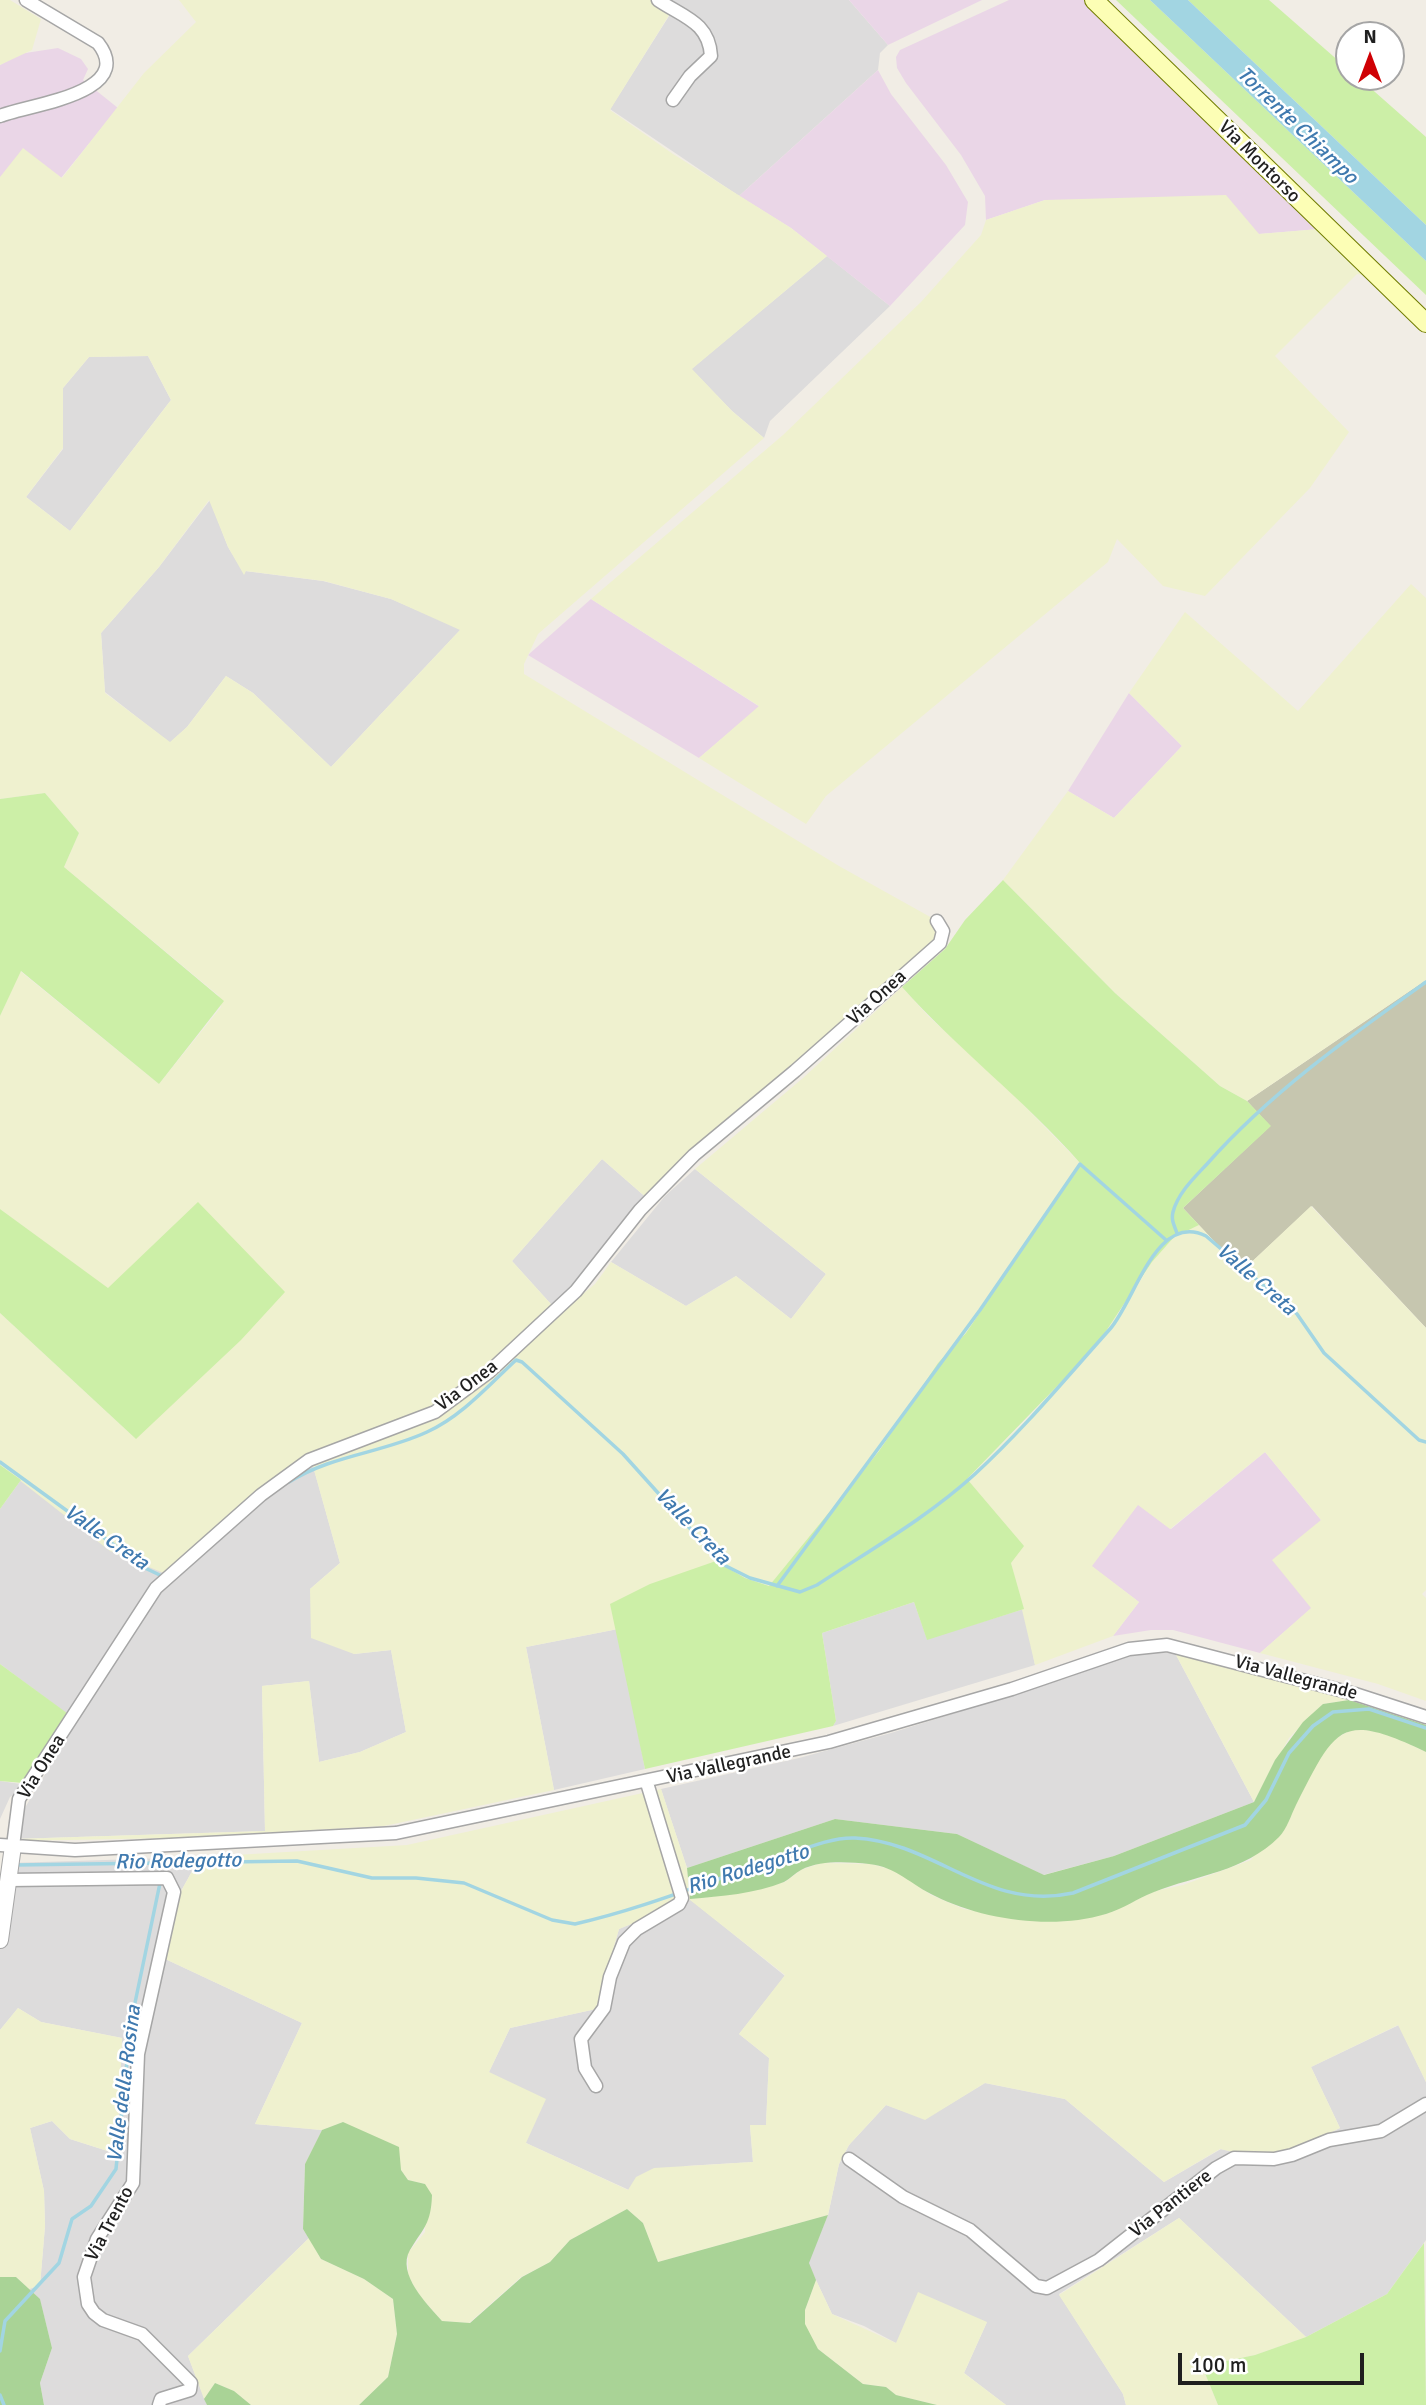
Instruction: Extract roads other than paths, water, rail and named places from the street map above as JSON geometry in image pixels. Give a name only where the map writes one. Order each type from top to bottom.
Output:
[{"type":"main road","name":"Via Montorso","points":[[1094,0],[1426,323]]},
{"type":"street","points":[[0,116],[62,101],[101,76],[106,64],[105,52],[97,43],[26,0]]},
{"type":"street","points":[[658,0],[695,22],[710,39],[711,56],[690,76],[673,100]]},
{"type":"street","name":"Via Onea","points":[[8,1849],[19,1800],[156,1588],[261,1495],[309,1460],[435,1412],[489,1372],[576,1291],[640,1210],[694,1155],[795,1071],[940,943],[943,931],[937,921]]},
{"type":"street","name":"Via Vallegrande","points":[[8,1849],[75,1850],[396,1833],[647,1783],[829,1742],[1012,1689],[1129,1648],[1167,1645],[1340,1689],[1426,1717]]},
{"type":"street","points":[[596,2086],[585,2068],[581,2039],[604,2008],[610,1977],[624,1942],[638,1929],[679,1904],[680,1892],[647,1783]]},
{"type":"street","points":[[0,1940],[8,1877],[8,1849]]},
{"type":"street","name":"Via Trento","points":[[8,1877],[162,1878],[174,1892],[138,2054],[133,2183],[97,2239],[84,2277],[88,2304],[94,2313],[103,2320],[142,2334],[191,2383],[190,2390],[171,2393],[161,2399],[159,2405]]},
{"type":"street","name":"Via Pantiere","points":[[849,2159],[903,2197],[970,2230],[1037,2286],[1047,2288],[1098,2260],[1216,2168],[1234,2158],[1274,2159],[1329,2140],[1381,2131],[1426,2104]]},
{"type":"water","name":"Torrente Chiampo","points":[[1150,0],[1188,0],[1426,225],[1426,261]]},
{"type":"waterway","points":[[1177,1233],[1172,1215],[1175,1205],[1192,1180],[1231,1138],[1311,1067],[1426,982]]},
{"type":"waterway","points":[[777,1586],[980,1310],[1080,1164],[1166,1240]]},
{"type":"waterway","name":"Valle Creta","points":[[289,1482],[322,1466],[410,1439],[439,1426],[474,1400],[516,1360],[522,1362],[623,1454],[722,1564],[750,1578],[800,1592],[817,1585],[898,1532],[938,1505],[975,1474],[1027,1422],[1110,1329],[1160,1247],[1173,1236],[1189,1232],[1206,1236],[1297,1314],[1324,1353],[1419,1440],[1426,1442]]},
{"type":"waterway","name":"Valle Creta","points":[[0,1462],[147,1569],[164,1577]]},
{"type":"waterway","name":"Rio Rodegotto","points":[[15,1865],[297,1861],[372,1878],[416,1878],[464,1883],[552,1920],[575,1924],[650,1903],[813,1846],[855,1838],[884,1842],[911,1851],[987,1885],[1014,1893],[1042,1896],[1073,1893],[1245,1825],[1266,1800],[1289,1753],[1313,1726],[1333,1712],[1369,1709],[1426,1728]]},
{"type":"waterway","name":"Valle della Rosina","points":[[0,2351],[5,2321],[59,2263],[72,2219],[91,2206],[116,2169],[131,2022],[160,1883]]},
{"type":"waterway","name":"Valle della Rosina","points":[[0,2395],[4,2405]]}]
